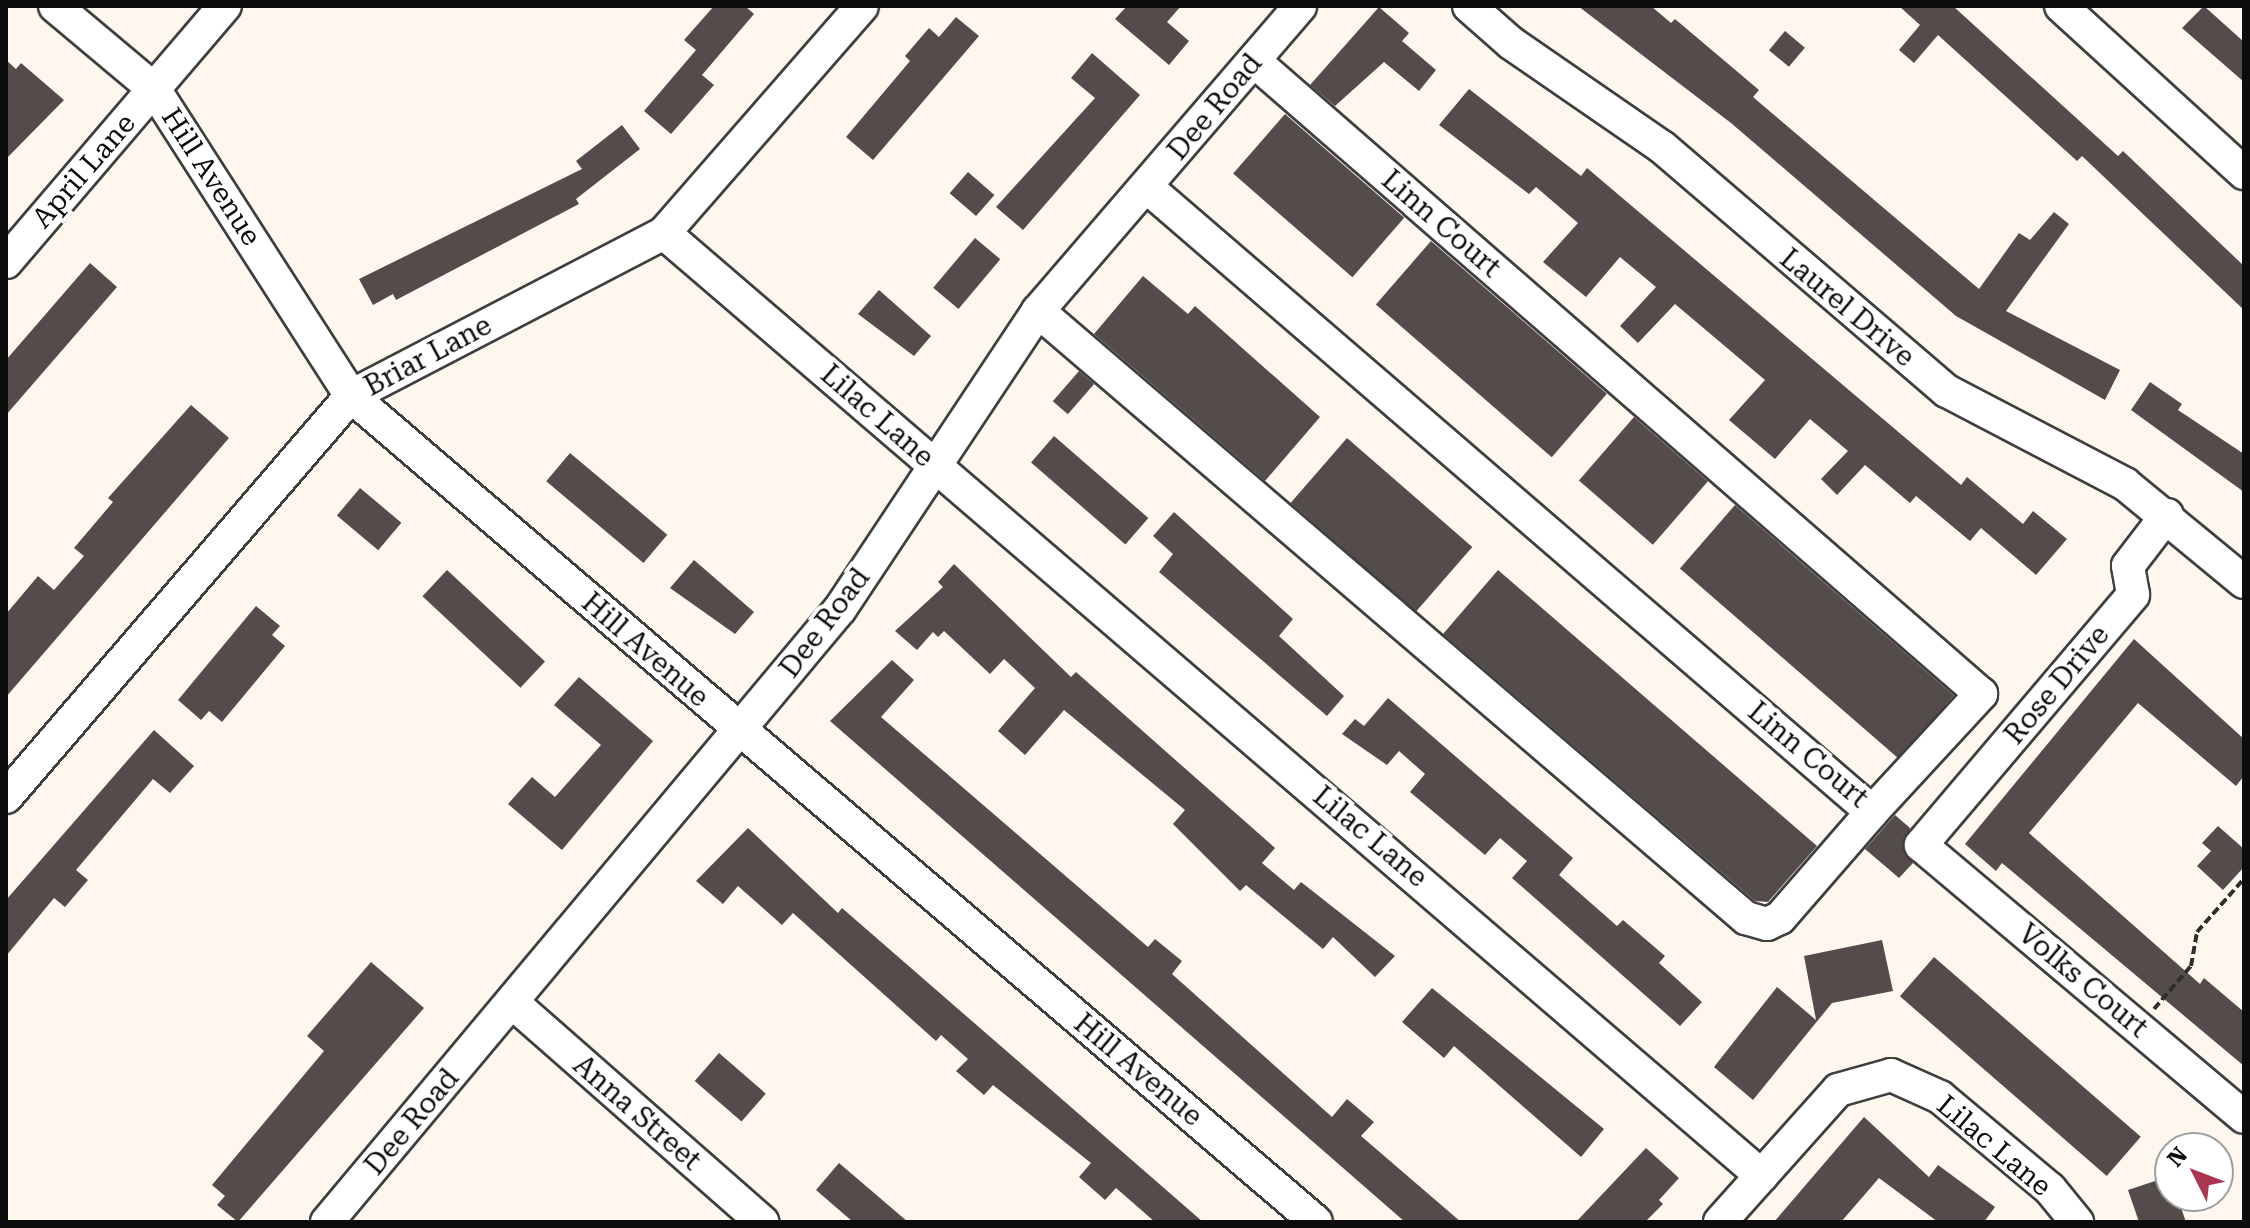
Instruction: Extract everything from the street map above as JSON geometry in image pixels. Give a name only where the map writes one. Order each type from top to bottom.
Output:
[{"type":"street","name":"Hill Avenue","points":[[55,6],[154,89],[351,396],[1316,1222]]},
{"type":"street","name":"April Lane","points":[[6,262],[225,6]]},
{"type":"street","name":"Briar Lane","points":[[6,797],[351,396],[664,233],[862,6]]},
{"type":"street","name":"Dee Road","points":[[327,1222],[840,609],[1038,311],[1148,188],[1300,6]]},
{"type":"street","name":"Laurel Drive","points":[[1469,6],[1511,43],[1662,147],[1947,391],[2125,484],[2167,515],[2244,582]]},
{"type":"street","points":[[2061,6],[2244,173]]},
{"type":"street","name":"Linn Court","points":[[1148,188],[1872,812],[1981,694],[1254,61]]},
{"type":"street","name":"Lilac Lane","points":[[664,233],[1762,1176],[1838,1090],[1891,1075],[1940,1097],[2050,1189],[2077,1222]]},
{"type":"street","points":[[1038,311],[1746,918],[1767,924],[1780,918],[1872,812]]},
{"type":"street","name":"Rose Drive","points":[[1921,845],[2133,595],[2128,566],[2167,515]]},
{"type":"street","name":"Volks Court","points":[[1921,845],[2244,1117]]},
{"type":"street","name":"Anna Street","points":[[513,1003],[762,1222]]},
{"type":"street","points":[[1720,1222],[1762,1176]]},
{"type":"path","points":[[2153,1010],[2191,966],[2197,932],[2242,881]]},
{"type":"building","points":[[714,6],[745,6],[754,14],[702,75],[714,85],[671,134],[644,111],[696,50],[684,40]]},
{"type":"building","points":[[1127,6],[1181,6],[1167,22],[1189,41],[1169,65],[1115,19]]},
{"type":"building","points":[[1578,6],[1651,6],[1671,23],[1675,19],[1759,90],[1753,97],[1979,289],[2019,233],[2030,240],[2054,212],[2069,224],[2006,311],[2120,370],[2105,400],[1956,316],[1731,123]]},
{"type":"building","points":[[1899,6],[1953,6],[2118,156],[2123,151],[2244,266],[2244,310],[2082,156],[2077,161],[1938,35],[1914,63],[1899,50],[1920,25]]},
{"type":"building","points":[[2204,6],[2244,42],[2244,82],[2182,28]]},
{"type":"building","points":[[1379,7],[1409,33],[1402,41],[1436,70],[1419,91],[1384,62],[1335,106],[1310,85]]},
{"type":"building","points":[[956,17],[979,36],[873,160],[846,137],[910,61],[905,56],[929,28],[939,37]]},
{"type":"building","points":[[1785,31],[1805,48],[1789,67],[1769,50]]},
{"type":"building","points":[[1092,53],[1140,95],[1023,230],[996,207],[1095,98],[1071,78]]},
{"type":"building","points":[[6,60],[16,69],[21,63],[64,100],[6,159]]},
{"type":"building","points":[[1469,89],[1581,176],[1587,168],[1961,485],[1967,477],[2023,524],[2033,511],[2067,539],[2036,575],[1981,528],[1970,541],[1916,496],[1910,503],[1865,465],[1837,495],[1821,479],[1848,451],[1810,419],[1775,459],[1729,420],[1765,380],[1675,304],[1638,343],[1620,326],[1656,287],[1620,257],[1586,297],[1543,262],[1578,223],[1536,187],[1529,194],[1439,125]]},
{"type":"building","points":[[1285,114],[1404,218],[1352,277],[1233,174]]},
{"type":"building","points":[[622,125],[640,149],[576,199],[579,204],[396,300],[393,294],[373,305],[359,279],[582,169],[576,161]]},
{"type":"building","points":[[968,172],[994,195],[976,216],[950,193]]},
{"type":"building","points":[[975,238],[1000,259],[958,309],[933,288]]},
{"type":"building","points":[[1431,241],[1607,394],[1552,457],[1376,304]]},
{"type":"building","points":[[90,263],[117,287],[6,415],[6,360]]},
{"type":"building","points":[[1143,276],[1188,314],[1195,306],[1320,417],[1265,481],[1094,334]]},
{"type":"building","points":[[879,290],[931,336],[914,356],[858,314]]},
{"type":"building","points":[[1079,371],[1094,384],[1068,414],[1053,401]]},
{"type":"building","points":[[2150,382],[2182,404],[2178,410],[2244,454],[2244,492],[2131,410]]},
{"type":"building","points":[[191,405],[229,438],[6,697],[6,614],[38,576],[54,590],[84,556],[74,548],[113,502],[108,498]]},
{"type":"building","points":[[1634,417],[1708,481],[1653,545],[1579,480]]},
{"type":"building","points":[[1054,436],[1148,518],[1125,544],[1031,462]]},
{"type":"building","points":[[1347,438],[1472,547],[1416,612],[1291,503]]},
{"type":"building","points":[[570,453],[667,535],[644,563],[546,481]]},
{"type":"building","points":[[360,488],[401,523],[378,550],[337,516]]},
{"type":"building","points":[[1735,505],[1954,695],[1899,759],[1680,568]]},
{"type":"building","points":[[1174,512],[1293,619],[1279,636],[1344,696],[1327,716],[1159,572],[1173,554],[1153,536]]},
{"type":"building","points":[[694,560],[754,612],[735,634],[670,588]]},
{"type":"building","points":[[954,564],[1071,677],[1076,672],[1275,848],[1262,863],[1294,890],[1301,882],[1395,956],[1375,977],[1333,937],[1323,949],[1246,885],[1240,891],[1173,824],[1185,810],[1064,710],[1025,755],[998,731],[1035,688],[1004,659],[990,674],[944,631],[938,637],[933,632],[917,650],[895,631],[943,587],[938,582]]},
{"type":"building","points":[[447,570],[545,661],[520,688],[422,596]]},
{"type":"building","points":[[1498,570],[1817,846],[1768,902],[1755,901],[1443,634]]},
{"type":"building","points":[[256,606],[280,626],[272,635],[285,646],[222,722],[209,711],[201,720],[178,700]]},
{"type":"building","points":[[2134,639],[2244,739],[2244,776],[2236,786],[2138,703],[2029,833],[2200,984],[2204,978],[2244,1012],[2244,1066],[2002,863],[1996,871],[1965,844]]},
{"type":"building","points":[[892,660],[914,680],[881,717],[1148,947],[1155,939],[1182,961],[1172,974],[1332,1117],[1347,1099],[1374,1122],[1361,1136],[1461,1222],[1405,1222],[830,721]]},
{"type":"building","points":[[579,677],[653,741],[562,850],[508,804],[532,777],[555,797],[601,745],[554,705]]},
{"type":"building","points":[[1388,698],[1573,858],[1559,875],[1617,926],[1623,920],[1665,956],[1659,963],[1702,1002],[1680,1026],[1512,878],[1527,861],[1500,838],[1485,855],[1410,792],[1425,774],[1399,751],[1387,765],[1342,734],[1355,719],[1364,726]]},
{"type":"building","points":[[154,730],[194,766],[170,793],[153,779],[76,870],[88,880],[65,907],[54,898],[6,956],[6,900]]},
{"type":"building","points":[[1895,815],[1910,828],[1903,849],[1913,863],[1899,878],[1865,849]]},
{"type":"building","points":[[2218,826],[2244,849],[2244,867],[2223,890],[2197,866],[2211,851],[2202,843]]},
{"type":"building","points":[[748,828],[838,913],[842,908],[1203,1222],[1155,1222],[1116,1188],[1105,1200],[1079,1177],[1091,1163],[993,1085],[984,1095],[956,1071],[968,1059],[941,1035],[936,1041],[793,913],[782,925],[738,886],[723,904],[696,881]]},
{"type":"building","points":[[1882,940],[1893,991],[1832,1003],[1753,1100],[1714,1067],[1777,987],[1816,1020],[1804,956]]},
{"type":"building","points":[[1934,957],[2141,1137],[2107,1176],[1900,996]]},
{"type":"building","points":[[371,962],[424,1008],[238,1222],[217,1205],[225,1196],[212,1185],[324,1051],[307,1036]]},
{"type":"building","points":[[1432,988],[1604,1129],[1581,1157],[1454,1046],[1444,1058],[1402,1022]]},
{"type":"building","points":[[719,1053],[766,1094],[742,1122],[695,1081]]},
{"type":"building","points":[[1864,1117],[1929,1177],[1938,1165],[1995,1207],[1984,1222],[1938,1222],[1879,1178],[1841,1222],[1774,1222]]},
{"type":"building","points":[[1646,1148],[1679,1178],[1659,1200],[1663,1204],[1645,1222],[1576,1222]]},
{"type":"building","points":[[839,1163],[908,1222],[853,1222],[816,1190]]},
{"type":"building","points":[[2154,1181],[2154,1212],[2183,1212],[2186,1222],[2139,1222],[2128,1190]]}]
